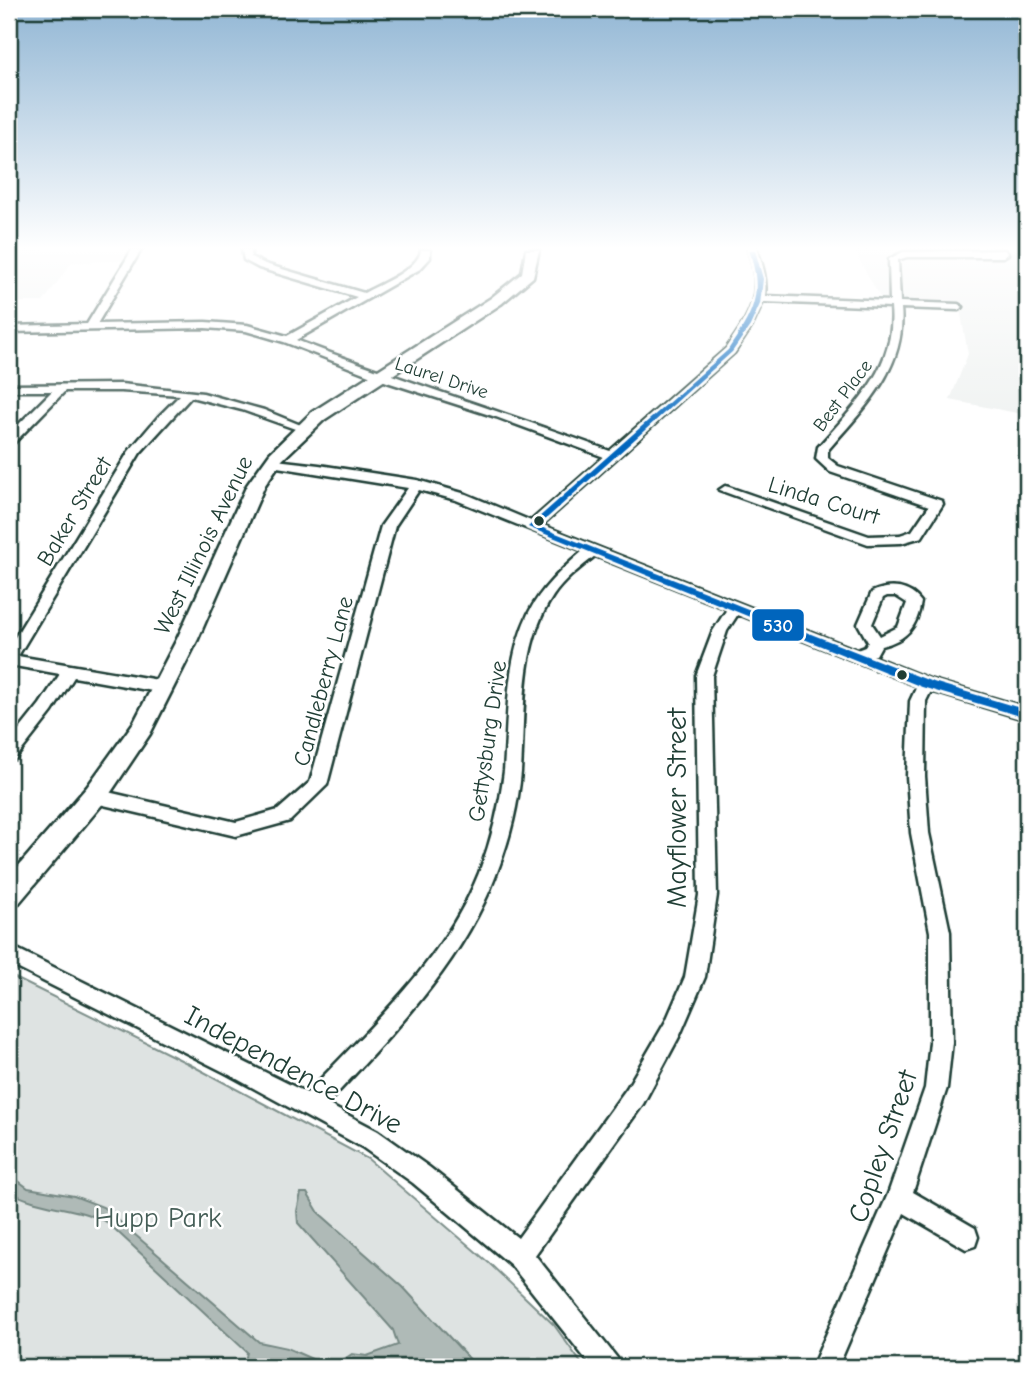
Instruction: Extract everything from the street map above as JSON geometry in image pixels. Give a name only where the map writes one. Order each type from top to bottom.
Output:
[{"type":"street","points":[[90,328],[98,314]]},
{"type":"street","points":[[288,340],[333,314]]},
{"type":"street","name":"West Illinois Avenue","points":[[9,895],[94,796],[140,730],[164,687],[256,485],[271,462],[302,428],[475,314]]},
{"type":"street","points":[[532,527],[730,351],[754,314]]},
{"type":"street","name":"Best Place","points":[[897,314],[897,335],[888,364],[867,396],[822,450],[822,458],[834,469],[937,504]]},
{"type":"street","name":"Laurel Drive","points":[[9,329],[205,325],[247,328],[288,340],[613,456]]},
{"type":"street","points":[[9,388],[133,387],[188,394],[244,407],[302,428]]},
{"type":"street","points":[[9,440],[61,388]]},
{"type":"street","name":"Baker Street","points":[[9,659],[135,451],[188,394]]},
{"type":"street","points":[[271,462],[417,484],[461,497],[855,657],[926,684],[1027,714]]},
{"type":"street","name":"Candleberry Lane","points":[[94,796],[236,829],[284,816],[318,785],[388,526],[417,484]]},
{"type":"street","name":"Linda Court","points":[[725,490],[868,540],[901,539],[917,534],[937,504]]},
{"type":"street","name":"Gettysburg Drive","points":[[309,1107],[406,1003],[474,905],[492,860],[505,816],[527,638],[545,597],[565,574],[592,551]]},
{"type":"street","name":"Mayflower Street","points":[[520,1256],[635,1096],[673,1028],[695,977],[708,895],[704,676],[720,631],[735,608]]},
{"type":"street","points":[[855,657],[872,650],[876,642]]},
{"type":"street","points":[[9,659],[69,672],[164,687]]},
{"type":"street","points":[[9,755],[46,708],[69,672]]},
{"type":"street","name":"Copley Street","points":[[825,1367],[899,1197],[936,1088],[941,1042],[940,932],[920,833],[916,776],[918,701],[926,684]]},
{"type":"street","name":"Independence Drive","points":[[9,954],[370,1139],[421,1175],[520,1256],[608,1367]]},
{"type":"street","points":[[899,1197],[966,1237]]},
{"type":"shaded area","points":[[961,314],[1027,314],[1027,415],[950,400],[968,354]]},
{"type":"shaded area","points":[[9,1174],[28,1188],[74,1196],[103,1207],[259,1342],[287,1348],[330,1367],[244,1367],[247,1352],[107,1222],[21,1197],[9,1191]]},
{"type":"shaded area","points":[[301,1193],[307,1193],[319,1213],[403,1287],[477,1367],[332,1367],[352,1354],[367,1356],[398,1345],[393,1330],[298,1223],[297,1211]]},
{"type":"green space","name":"Hupp Park","points":[[9,975],[189,1064],[368,1159],[489,1263],[554,1325],[584,1367],[9,1367]]},
{"type":"transit line","name":"530","points":[[532,527],[730,351],[753,314]]},
{"type":"transit line","name":"530","points":[[532,527],[926,684],[1027,714]]}]
